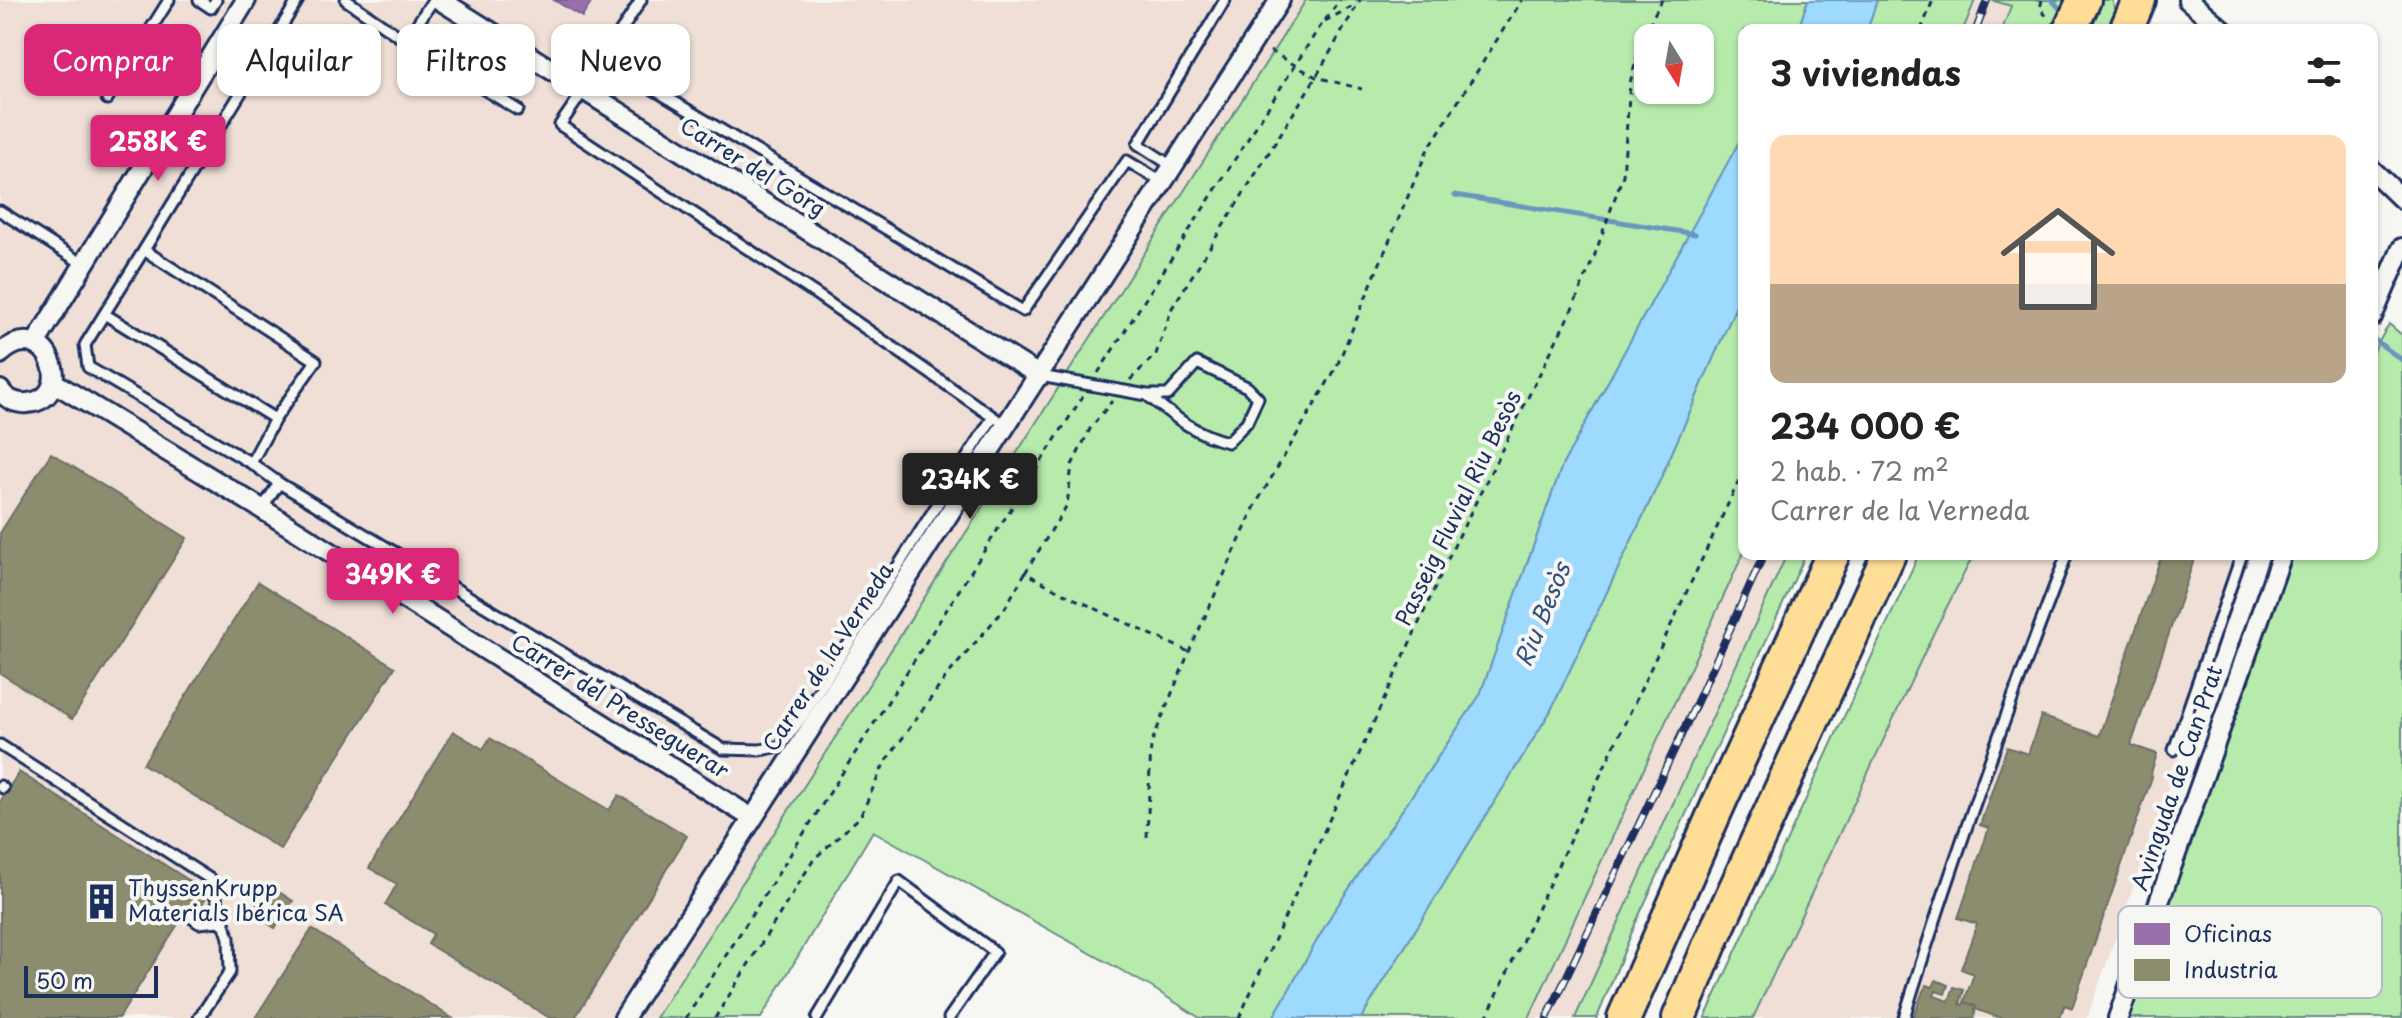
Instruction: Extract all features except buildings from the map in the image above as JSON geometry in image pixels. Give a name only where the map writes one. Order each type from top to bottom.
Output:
[{"type":"highway","points":[[2060,24],[2084,0]]},
{"type":"highway","points":[[1624,1018],[1830,560]]},
{"type":"highway","points":[[1679,1018],[1886,560]]},
{"type":"street","points":[[35,344],[246,0]]},
{"type":"street","name":"Carrer del Gorg","points":[[440,0],[551,69]]},
{"type":"street","name":"Carrer de la Verneda","points":[[624,1018],[1000,421],[1040,376],[1280,0]]},
{"type":"street","points":[[2188,0],[2216,24]]},
{"type":"street","name":"Carrer del Gorg","points":[[594,96],[1040,376]]},
{"type":"street","points":[[2378,176],[2402,199]]},
{"type":"street","points":[[2378,304],[2402,248]]},
{"type":"street","points":[[0,353],[20,342],[35,344],[46,351],[55,370],[53,382],[44,396],[26,403],[1,394]]},
{"type":"street","name":"Carrer del Presseguerar","points":[[53,382],[262,509],[752,818]]},
{"type":"street","name":"Avinguda de Can Prat","points":[[2158,906],[2280,560]]},
{"type":"street","name":"Avinguda de Can Prat","points":[[2118,1018],[2125,998]]},
{"type":"lane","points":[[107,99],[169,0]]},
{"type":"lane","points":[[199,0],[211,8],[216,0]]},
{"type":"lane","points":[[298,0],[85,345],[88,367],[723,749],[760,750],[781,746],[1000,421],[813,292],[560,125],[580,96]]},
{"type":"lane","points":[[346,0],[397,35]]},
{"type":"lane","points":[[417,24],[433,0]]},
{"type":"lane","points":[[641,0],[603,59],[1023,311],[1127,161],[1167,174]]},
{"type":"lane","points":[[1167,174],[1138,144],[1225,0]]},
{"type":"lane","points":[[495,96],[518,110]]},
{"type":"lane","points":[[0,211],[83,264]]},
{"type":"lane","points":[[144,250],[316,361],[275,419],[251,463]]},
{"type":"lane","points":[[106,315],[275,419]]},
{"type":"lane","points":[[1040,376],[1147,395],[1168,395],[1197,363],[1247,387],[1258,398],[1247,422],[1228,442],[1209,438],[1147,395]]},
{"type":"lane","points":[[262,509],[279,483]]},
{"type":"lane","points":[[1904,1018],[1931,929],[2020,674],[2065,560]]},
{"type":"lane","points":[[2174,750],[2240,560]]},
{"type":"lane","points":[[0,745],[210,879],[229,938],[230,972],[199,1018]]},
{"type":"lane","points":[[817,1018],[899,881],[995,952],[949,1018]]},
{"type":"lane","points":[[185,913],[199,923],[219,921],[225,925]]},
{"type":"path","points":[[686,1018],[1295,65],[1340,0]]},
{"type":"path","points":[[1147,837],[1151,744],[1189,652],[1256,504],[1336,368],[1427,151],[1522,0]]},
{"type":"path","name":"Passeig Fluvial Riu Besòs","points":[[1239,1018],[1453,548],[1573,307],[1594,257],[1623,175],[1630,83],[1642,37],[1662,0]]},
{"type":"path","points":[[1923,24],[1933,0]]},
{"type":"path","points":[[2034,0],[2060,24]]},
{"type":"path","points":[[2040,8],[2042,0]]},
{"type":"path","points":[[1324,21],[1358,2]]},
{"type":"path","points":[[715,1018],[814,859],[860,817],[884,764],[946,677],[1005,608],[1067,505],[1072,465],[1090,429],[1120,390],[1156,354],[1172,308],[1316,77],[1358,2]]},
{"type":"path","points":[[1252,42],[1316,77],[1362,89]]},
{"type":"path","points":[[1486,1018],[1738,483]]},
{"type":"path","points":[[1025,573],[1189,652]]},
{"type":"shaded area","points":[[0,0],[1306,0],[656,1018],[0,1018]]},
{"type":"shaded area","points":[[1975,0],[1991,0],[2011,6],[2004,24],[1965,24]]},
{"type":"shaded area","points":[[1740,560],[1784,560],[1575,1018],[1529,1018]]},
{"type":"shaded area","points":[[1971,560],[2249,560],[2127,906],[2118,906],[2118,930],[2087,1018],[1753,1018]]},
{"type":"green space","points":[[1306,0],[1808,0],[1800,24],[1738,24],[1738,144],[1562,466],[1480,695],[1332,914],[1273,1018],[1200,1018],[1151,987],[873,831],[761,1018],[656,1018]]},
{"type":"green space","points":[[1877,0],[1975,0],[1965,24],[1869,24]]},
{"type":"green space","points":[[1991,0],[2112,0],[2121,24],[2004,24],[2011,6]]},
{"type":"green space","points":[[1738,302],[1740,560],[1529,1018],[1361,1018],[1550,712],[1660,480]]},
{"type":"green space","points":[[2389,324],[2402,335],[2402,1018],[2128,1018],[2135,998],[2382,998],[2382,906],[2168,906],[2292,560],[2378,560],[2378,343]]},
{"type":"green space","points":[[1784,560],[1803,560],[1636,922],[1597,1018],[1575,1018]]},
{"type":"green space","points":[[1916,560],[1971,560],[1753,1018],[1705,1018]]},
{"type":"water","points":[[1808,0],[1877,0],[1869,24],[1800,24]]},
{"type":"water","name":"Riu Besòs","points":[[1738,144],[1738,302],[1660,480],[1550,712],[1361,1018],[1273,1018],[1332,914],[1480,695],[1562,466]]},
{"type":"waterway","points":[[2052,0],[2065,14]]},
{"type":"waterway","points":[[1455,195],[1695,234]]},
{"type":"waterway","points":[[2378,342],[2402,360]]},
{"type":"railway","points":[[1978,24],[1987,0]]},
{"type":"railway","points":[[1547,1018],[1761,560]]},
{"type":"place","name":"ThyssenKrupp Materials Ibérica SA","points":[[102,901]]}]
